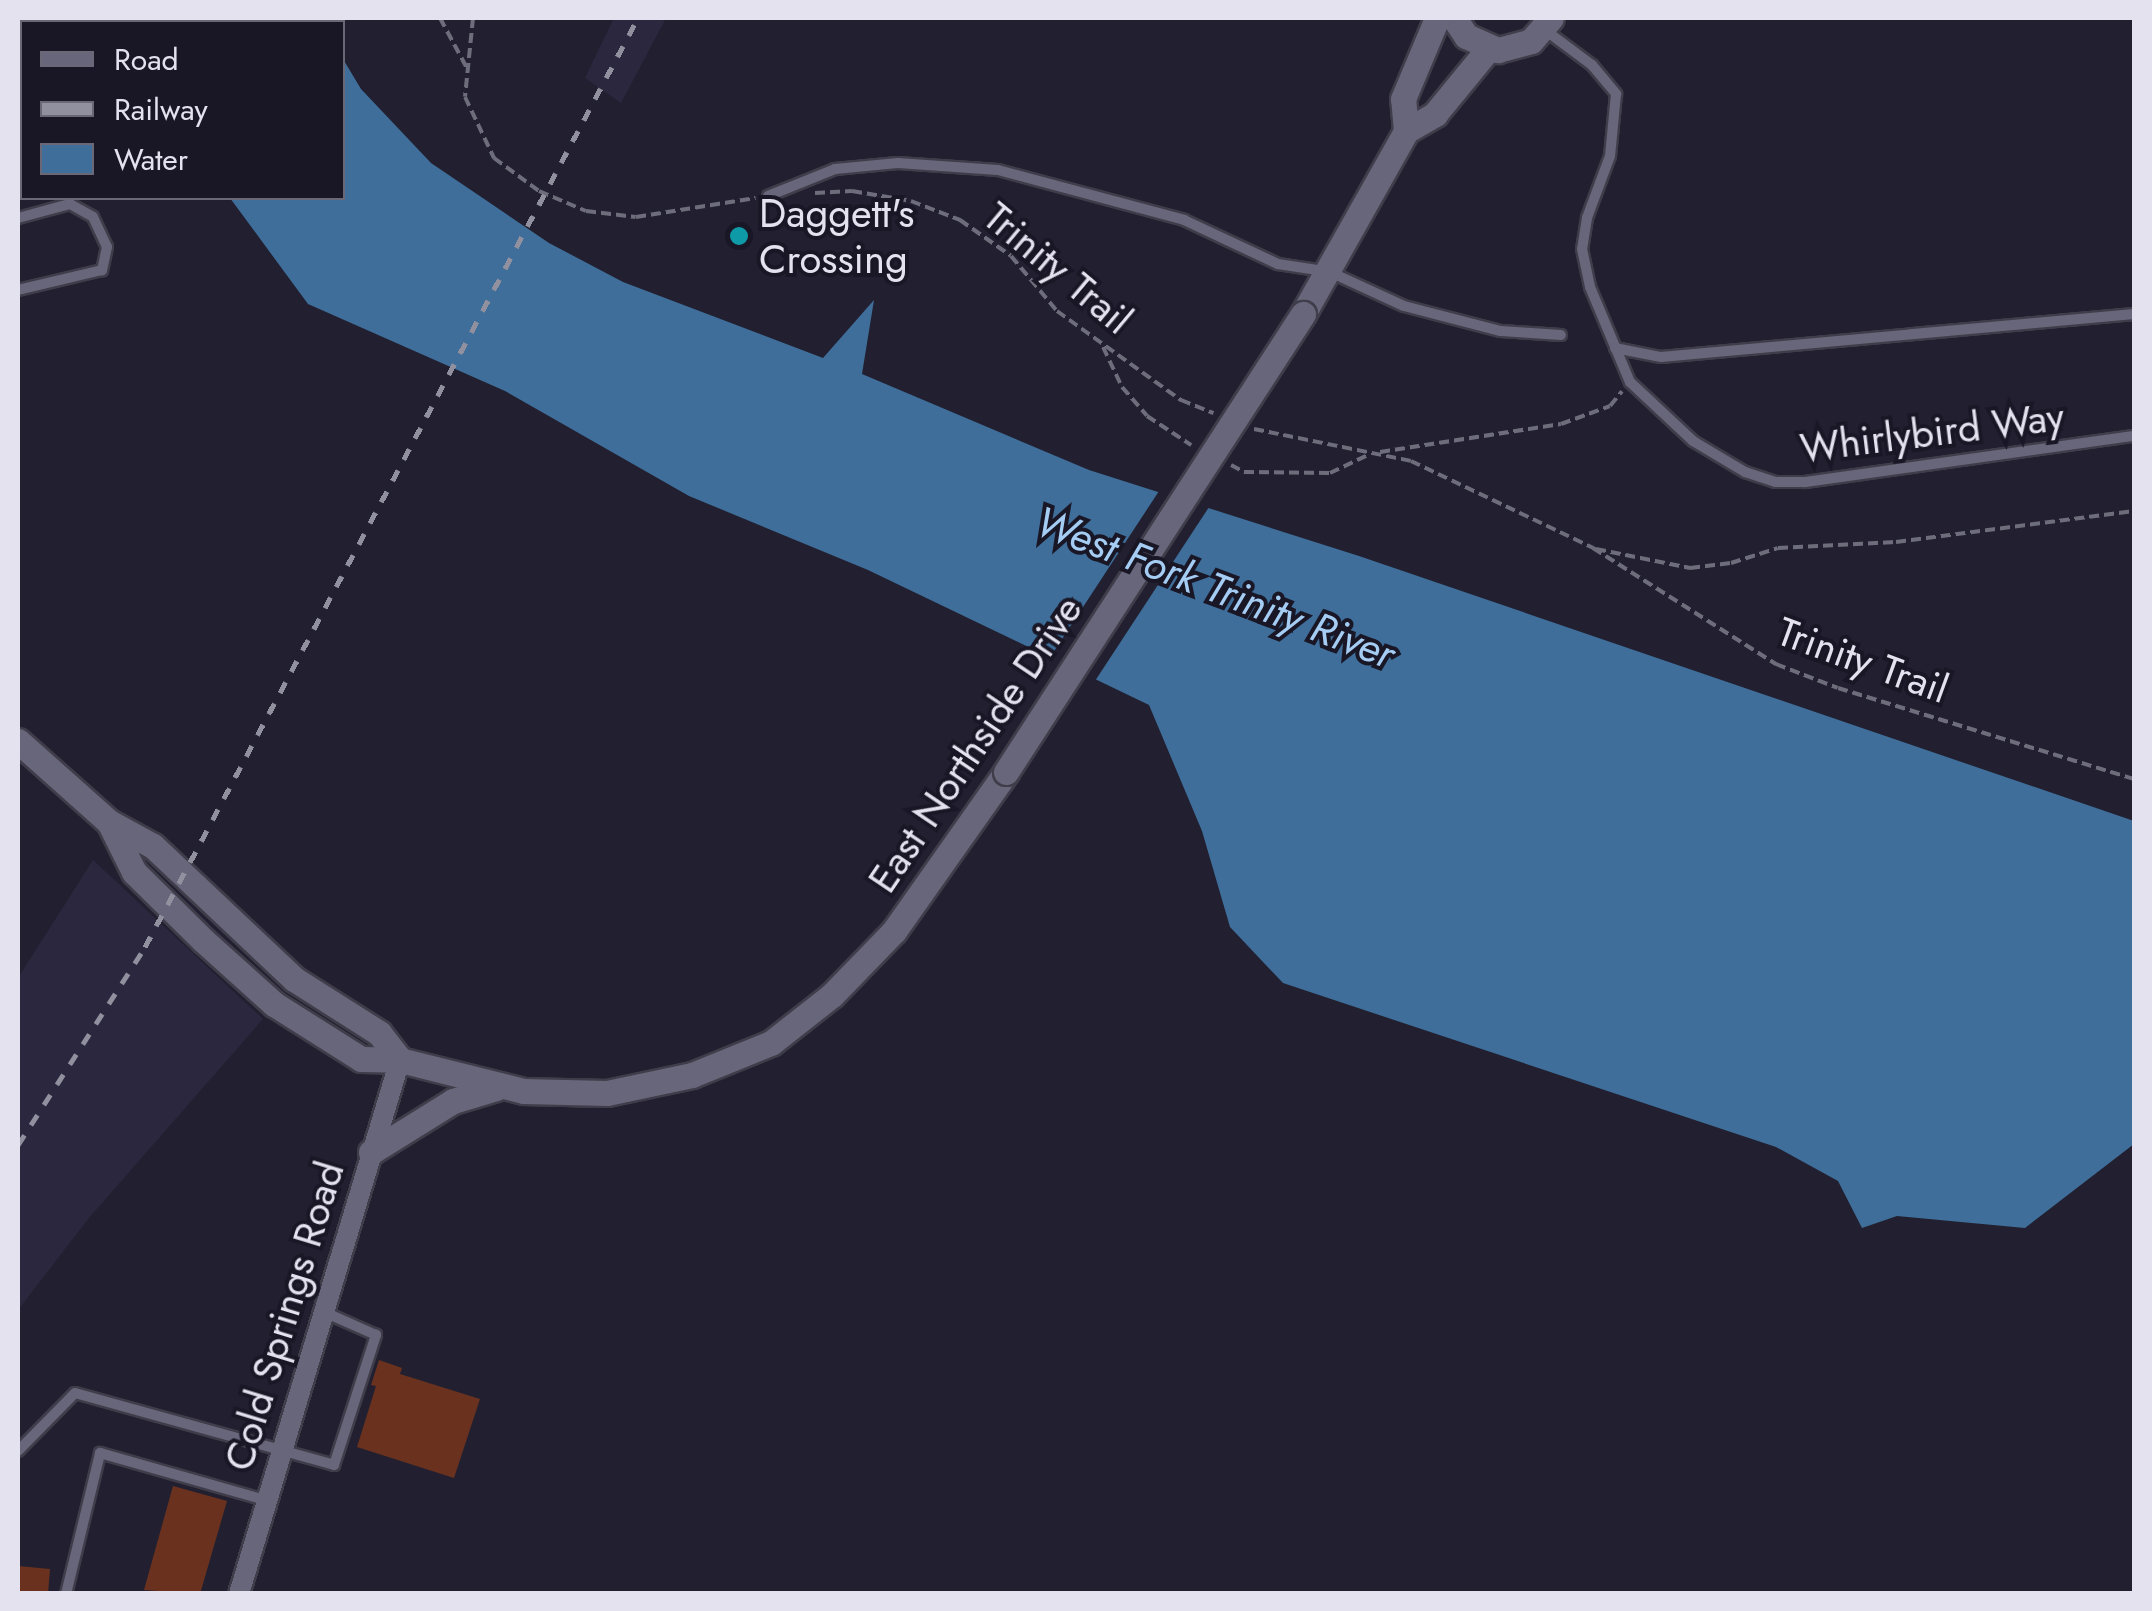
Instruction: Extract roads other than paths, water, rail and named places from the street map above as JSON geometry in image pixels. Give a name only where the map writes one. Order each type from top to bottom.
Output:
[{"type":"street","name":"East Northside Drive","points":[[1406,131],[1403,99],[1437,18]]},
{"type":"street","points":[[1454,18],[1466,36],[1490,48],[1515,48],[1549,22]]},
{"type":"street","name":"East Northside Drive","points":[[18,740],[109,822],[134,872],[274,1004],[362,1059],[400,1060],[501,1087],[607,1093],[692,1076],[771,1043],[832,995],[894,931],[1006,772],[1330,272],[1406,131],[1435,114],[1490,48]]},
{"type":"street","name":"Cold Springs Road","points":[[239,1594],[400,1060]]},
{"type":"street","points":[[371,1152],[453,1101],[501,1087]]},
{"type":"lane","name":"Whirlybird Way","points":[[1549,22],[1616,94],[1610,156],[1586,218],[1582,249],[1590,286],[1630,382],[1693,441],[1745,472],[1775,482],[1805,482],[2134,436]]},
{"type":"lane","points":[[768,196],[835,168],[898,163],[998,170],[1184,220],[1278,264],[1330,272],[1404,306],[1501,331],[1561,336]]},
{"type":"lane","points":[[18,218],[70,204],[93,217],[107,247],[102,270],[18,290]]},
{"type":"lane","points":[[1615,348],[1661,357],[2134,314]]},
{"type":"lane","points":[[18,1452],[75,1393],[281,1447],[334,1465],[376,1335],[322,1312]]},
{"type":"lane","points":[[66,1594],[100,1454],[265,1500]]},
{"type":"water","points":[[113,18],[318,20],[114,20]]},
{"type":"water","name":"West Fork Trinity River","points":[[345,62],[361,89],[431,163],[549,243],[623,282],[823,358],[874,300],[862,374],[1089,470],[1359,556],[2134,821],[2134,1144],[2025,1228],[1897,1216],[1862,1228],[1838,1181],[1776,1147],[1283,983],[1230,927],[1202,831],[1149,705],[868,570],[689,496],[505,391],[308,304],[231,200],[345,200]]},
{"type":"railway","points":[[18,1145],[145,947],[638,18]]},
{"type":"place","name":"Daggett's Crossing","points":[[739,236]]}]
